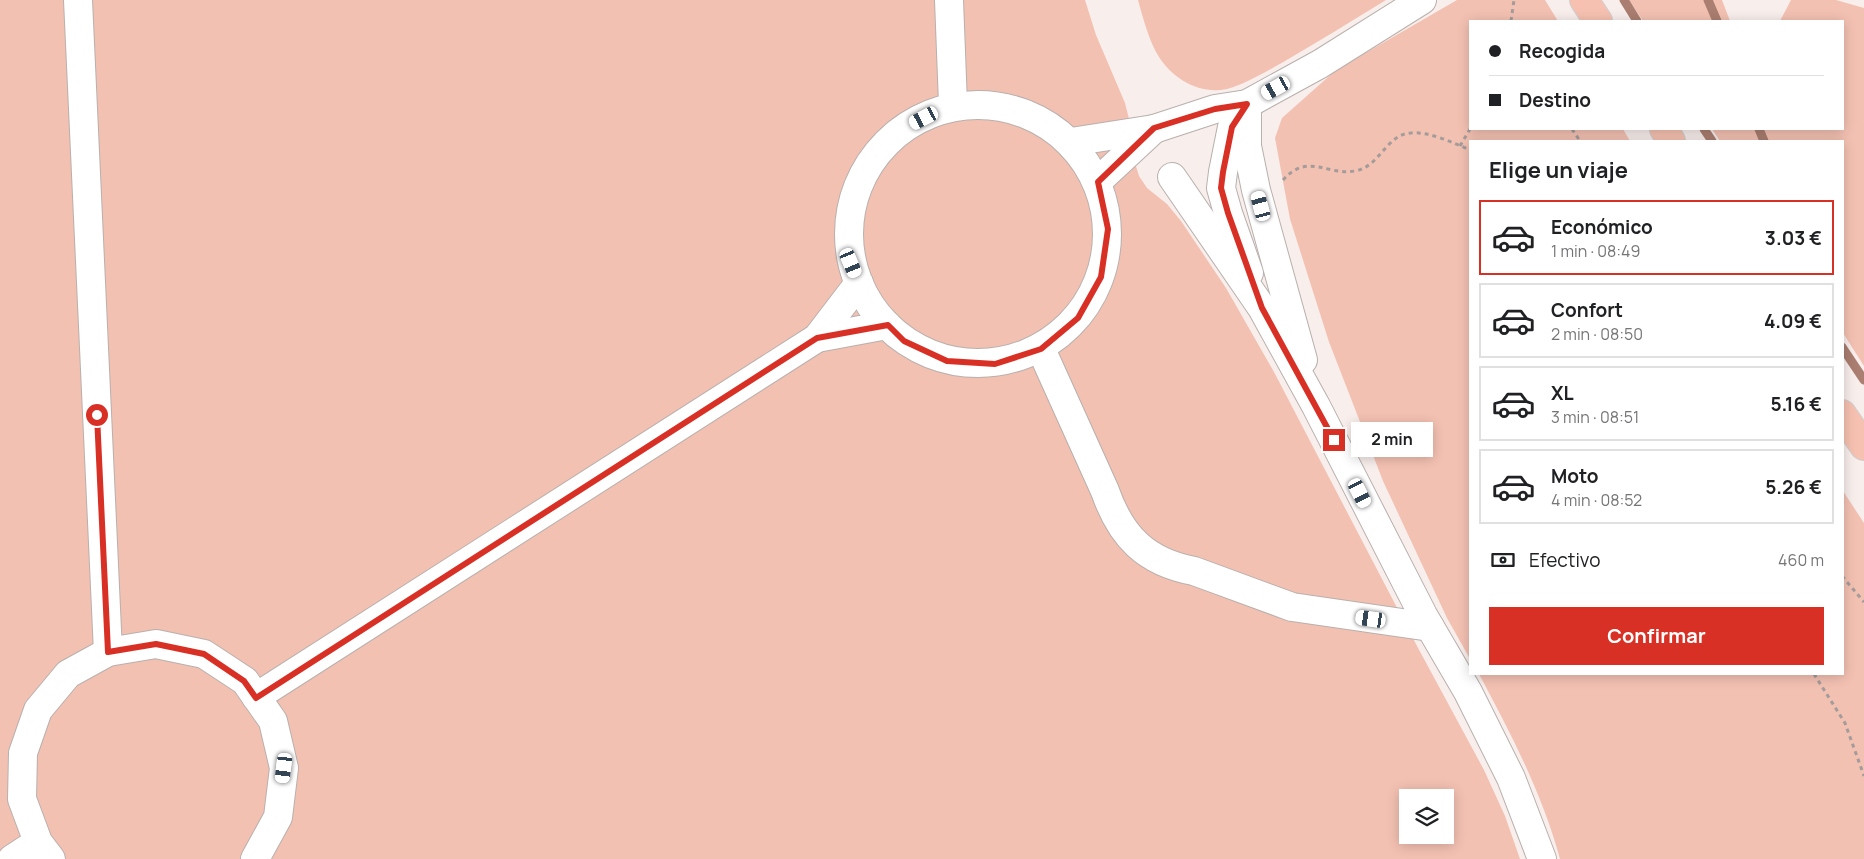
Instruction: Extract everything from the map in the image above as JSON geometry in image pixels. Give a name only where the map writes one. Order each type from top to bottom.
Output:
[{"type":"highway","points":[[1584,0],[1597,20]]},
{"type":"highway","points":[[1844,417],[1864,446]]},
{"type":"street","points":[[78,0],[108,652]]},
{"type":"street","points":[[949,0],[953,104]]},
{"type":"street","points":[[1071,142],[1154,128],[1215,109],[1247,104],[1320,64],[1422,0]]},
{"type":"street","points":[[953,104],[985,104],[1032,115],[1071,142],[1098,182],[1108,229],[1101,277],[1078,318],[1041,349],[995,364],[947,361],[904,341],[870,307],[851,263],[849,215],[865,170],[896,133],[953,104]]},
{"type":"street","points":[[1247,104],[1232,127],[1221,188],[1262,308]]},
{"type":"street","points":[[1247,104],[1247,146],[1256,190],[1316,406]]},
{"type":"street","points":[[1098,182],[1154,128]]},
{"type":"street","points":[[1223,172],[1204,182],[1193,184],[1182,182],[1172,177],[1262,308],[1316,406],[1430,627],[1468,692],[1511,778],[1542,859]]},
{"type":"street","points":[[256,698],[817,338],[860,283]]},
{"type":"street","points":[[817,338],[888,325]]},
{"type":"street","points":[[1041,349],[1105,491],[1111,510],[1133,542],[1148,554],[1178,568],[1194,571],[1292,608],[1430,627]]},
{"type":"street","points":[[12,859],[44,851],[22,799],[23,753],[38,710],[68,674],[108,652],[156,644],[204,654],[244,681],[272,721],[284,768],[278,817],[255,859]]},
{"type":"path","points":[[1511,20],[1514,0]]},
{"type":"path","points":[[1460,146],[1469,130]]},
{"type":"path","points":[[1281,184],[1290,173],[1300,167],[1310,165],[1357,171],[1373,162],[1400,135],[1410,133],[1422,133],[1469,150]]},
{"type":"path","points":[[1844,578],[1864,602]]},
{"type":"path","points":[[1815,675],[1845,723],[1864,776]]},
{"type":"shaded area","points":[[0,0],[1085,0],[1096,35],[1125,103],[1139,176],[1147,188],[1167,204],[1181,221],[1226,288],[1274,372],[1484,770],[1505,816],[1520,859],[0,859]]},
{"type":"shaded area","points":[[1138,0],[1386,0],[1249,81],[1227,89],[1207,90],[1188,84],[1165,65],[1152,44]]},
{"type":"shaded area","points":[[1457,0],[1545,0],[1557,20],[1469,20],[1469,130],[1624,130],[1629,140],[1469,140],[1469,657],[1447,618],[1383,481],[1329,342],[1290,219],[1275,138],[1282,118],[1336,70]]},
{"type":"shaded area","points":[[1629,0],[1722,0],[1730,20],[1642,20]]},
{"type":"shaded area","points":[[1791,0],[1836,0],[1864,8],[1864,366],[1844,335],[1844,140],[1719,140],[1713,130],[1844,130],[1844,20],[1781,20]]},
{"type":"shaded area","points":[[1844,493],[1864,523],[1864,859],[1560,859],[1535,787],[1480,675],[1844,675]]},
{"type":"waterway","points":[[1624,0],[1636,20]]},
{"type":"waterway","points":[[1708,0],[1717,20]]},
{"type":"waterway","points":[[1705,130],[1711,140]]},
{"type":"waterway","points":[[1759,130],[1764,140]]},
{"type":"waterway","points":[[1844,350],[1864,380]]},
{"type":"route","points":[[97,415],[108,652],[156,644],[204,654],[244,681],[256,698],[817,338],[888,325],[904,341],[947,361],[995,364],[1041,349],[1078,318],[1101,277],[1108,229],[1098,182],[1154,128],[1215,109],[1247,104],[1232,127],[1221,188],[1262,308],[1334,440]]}]
